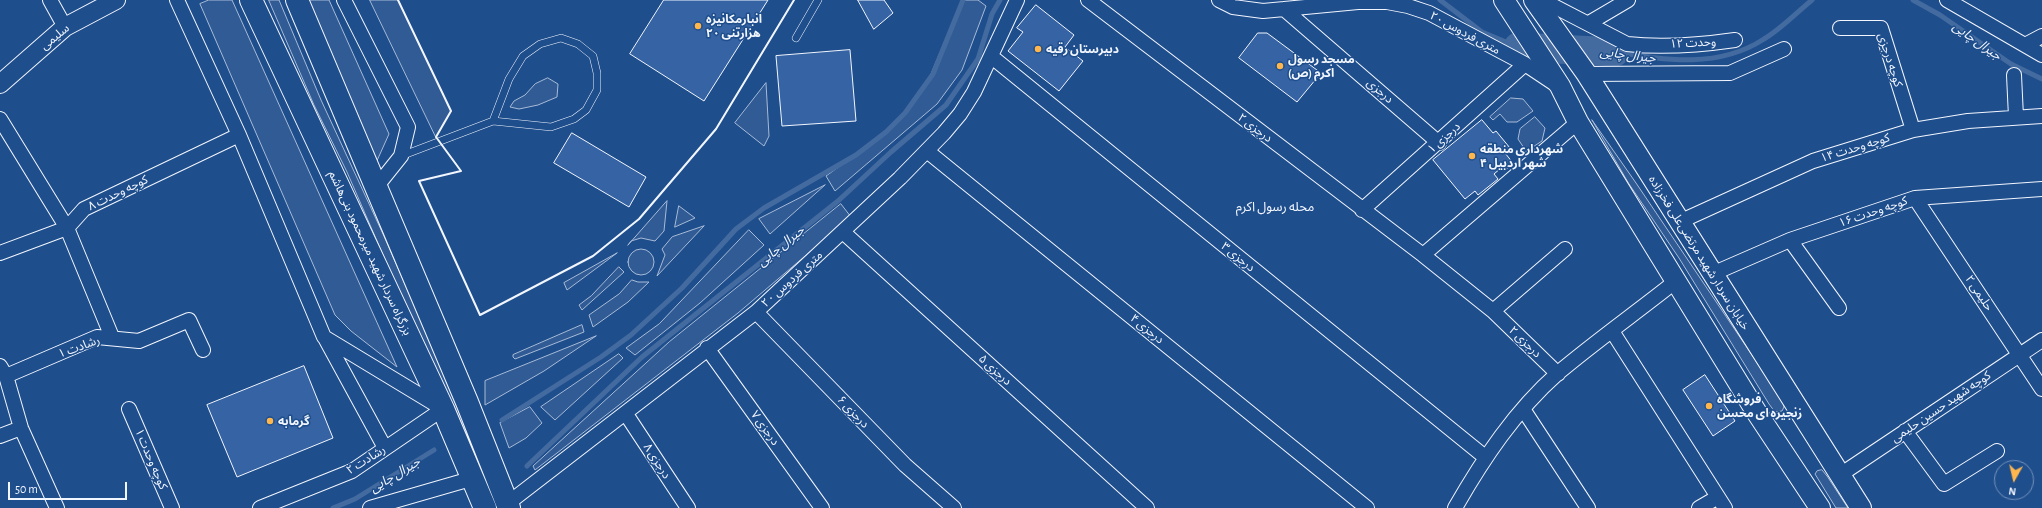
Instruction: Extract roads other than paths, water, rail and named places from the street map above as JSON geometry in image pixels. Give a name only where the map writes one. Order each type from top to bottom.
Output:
[{"type":"highway","name":"بزرگراه سردار شهید میرمحمود بنی‌هاشم","points":[[251,0],[443,409],[474,478],[485,508]]},
{"type":"highway","points":[[296,0],[377,186],[508,506]]},
{"type":"main road","points":[[1504,0],[1560,86],[1578,122],[1757,413],[1820,508]]},
{"type":"main road","name":"خیابان سردار شهید مرتضی‌علی فخرزاده","points":[[1537,0],[1586,74],[1861,508]]},
{"type":"street","points":[[50,0],[64,27]]},
{"type":"street","name":"سلیمی","points":[[0,84],[64,27],[116,0]]},
{"type":"street","points":[[176,0],[239,135],[324,337],[385,448]]},
{"type":"street","points":[[344,0],[408,127],[401,156],[377,186]]},
{"type":"street","name":"۲۰ متری فردوس","points":[[508,506],[708,348],[756,312],[843,232],[927,151],[960,114],[974,92],[992,57],[1017,0]]},
{"type":"street","name":"درجزی ۲","points":[[1088,0],[1423,255],[1493,311],[1558,374]]},
{"type":"street","name":"۲۰ متری فردوس","points":[[1219,0],[1233,7],[1263,12],[1284,9],[1388,2],[1408,6],[1429,13],[1525,64],[1560,86]]},
{"type":"street","name":"وحدت ۱۲","points":[[1537,0],[1589,23],[1627,44],[1640,46],[1735,40]]},
{"type":"street","points":[[1589,23],[1628,0]]},
{"type":"street","points":[[1947,0],[2042,55]]},
{"type":"street","name":"درجزی","points":[[1284,9],[1439,143]]},
{"type":"street","name":"کوچه درجزی","points":[[1840,28],[1881,28],[1913,130]]},
{"type":"street","points":[[2025,45],[2042,36]]},
{"type":"street","points":[[1586,74],[1730,73],[1784,49]]},
{"type":"street","name":"درجزی ۳","points":[[992,57],[1485,457]]},
{"type":"street","name":"درجزی ۱","points":[[1362,210],[1439,143],[1525,64]]},
{"type":"street","points":[[2014,75],[2016,117]]},
{"type":"street","name":"کوچه وحدت ۱۴","points":[[1679,222],[1813,161],[1913,130],[1968,121],[2042,116]]},
{"type":"street","points":[[0,119],[68,228],[112,337]]},
{"type":"street","points":[[1423,255],[1578,122]]},
{"type":"street","name":"کوچه وحدت ۸","points":[[0,253],[68,228],[84,209],[239,135]]},
{"type":"street","name":"درجزی ۴","points":[[927,151],[1367,508]]},
{"type":"street","name":"کوچه وحدت ۱۶","points":[[1712,274],[1790,240],[1915,198],[2042,189]]},
{"type":"street","name":"حلیمی ۲","points":[[1915,198],[2042,389]]},
{"type":"street","name":"درجزی ۵","points":[[843,232],[1147,508]]},
{"type":"street","points":[[1790,240],[1839,308]]},
{"type":"street","points":[[1493,311],[1565,248]]},
{"type":"street","points":[[1455,508],[1485,457],[1523,409],[1558,374],[1676,281]]},
{"type":"street","name":"درجزی ۶","points":[[756,312],[905,465],[954,508]]},
{"type":"street","name":"رشادت ۱","points":[[3,371],[97,337],[112,337],[139,341],[189,320],[203,350]]},
{"type":"street","points":[[1612,331],[1721,502],[1699,508]]},
{"type":"street","points":[[324,337],[443,409]]},
{"type":"street","name":"کوچه شهید حسین حلیمی","points":[[1840,475],[2042,340]]},
{"type":"street","name":"درجزی ۷","points":[[708,348],[822,508]]},
{"type":"street","points":[[3,371],[21,428],[57,508]]},
{"type":"street","name":"کوچه وحدت ۱","points":[[129,409],[172,508]]},
{"type":"street","name":"رشادت ۲","points":[[260,508],[352,471],[443,409]]},
{"type":"street","points":[[1523,409],[1588,508]]},
{"type":"street","name":"درجزی ۸","points":[[626,414],[688,508]]},
{"type":"street","points":[[0,436],[21,428]]},
{"type":"street","points":[[1905,431],[1944,484],[1997,450]]},
{"type":"street","points":[[370,508],[474,478]]},
{"type":"lane","points":[[796,38],[818,0]]},
{"type":"lane","points":[[401,156],[493,121],[551,127],[574,119],[586,110],[597,90],[598,73],[593,56],[578,44],[561,38],[540,44],[523,56],[509,79],[493,121]]},
{"type":"waterway","name":"جیرال چایی","points":[[502,420],[601,357],[631,335],[682,288],[736,229],[764,208],[856,155],[886,132],[905,113],[933,74],[963,0]]},
{"type":"waterway","name":"جیرال چایی","points":[[527,466],[642,357],[838,201],[891,152],[946,105],[978,59],[992,14],[1000,0]]},
{"type":"waterway","name":"جیرال چایی","points":[[1440,0],[1482,32],[1518,47]]},
{"type":"waterway","name":"جیرال چایی","points":[[1615,52],[1653,58],[1691,60],[1728,55],[1764,39],[1782,26],[1812,0]]},
{"type":"waterway","name":"جیرال چایی","points":[[1913,0],[1940,15],[2011,64],[2042,79]]},
{"type":"waterway","name":"جیرال چایی","points":[[1518,47],[1615,52]]},
{"type":"waterway","name":"جیرال چایی","points":[[333,508],[355,499],[434,450]]},
{"type":"place","name":"انبارمکانیزه ۲۰ هزارتنی","points":[[698,26]]},
{"type":"place","name":"دبیرستان رقیه","points":[[1038,49]]},
{"type":"place","name":"مسجد رسول اکرم (ص)","points":[[1280,66]]},
{"type":"place","name":"شهرداری منطقه ۴ شهر اردبیل","points":[[1472,156]]},
{"type":"place","name":"فروشگاه زنجیره ای محسن","points":[[1709,406]]},
{"type":"place","name":"گرمابه","points":[[270,421]]},
{"type":"district","name":"محله رسول اکرم","points":[[1275,207]]}]
